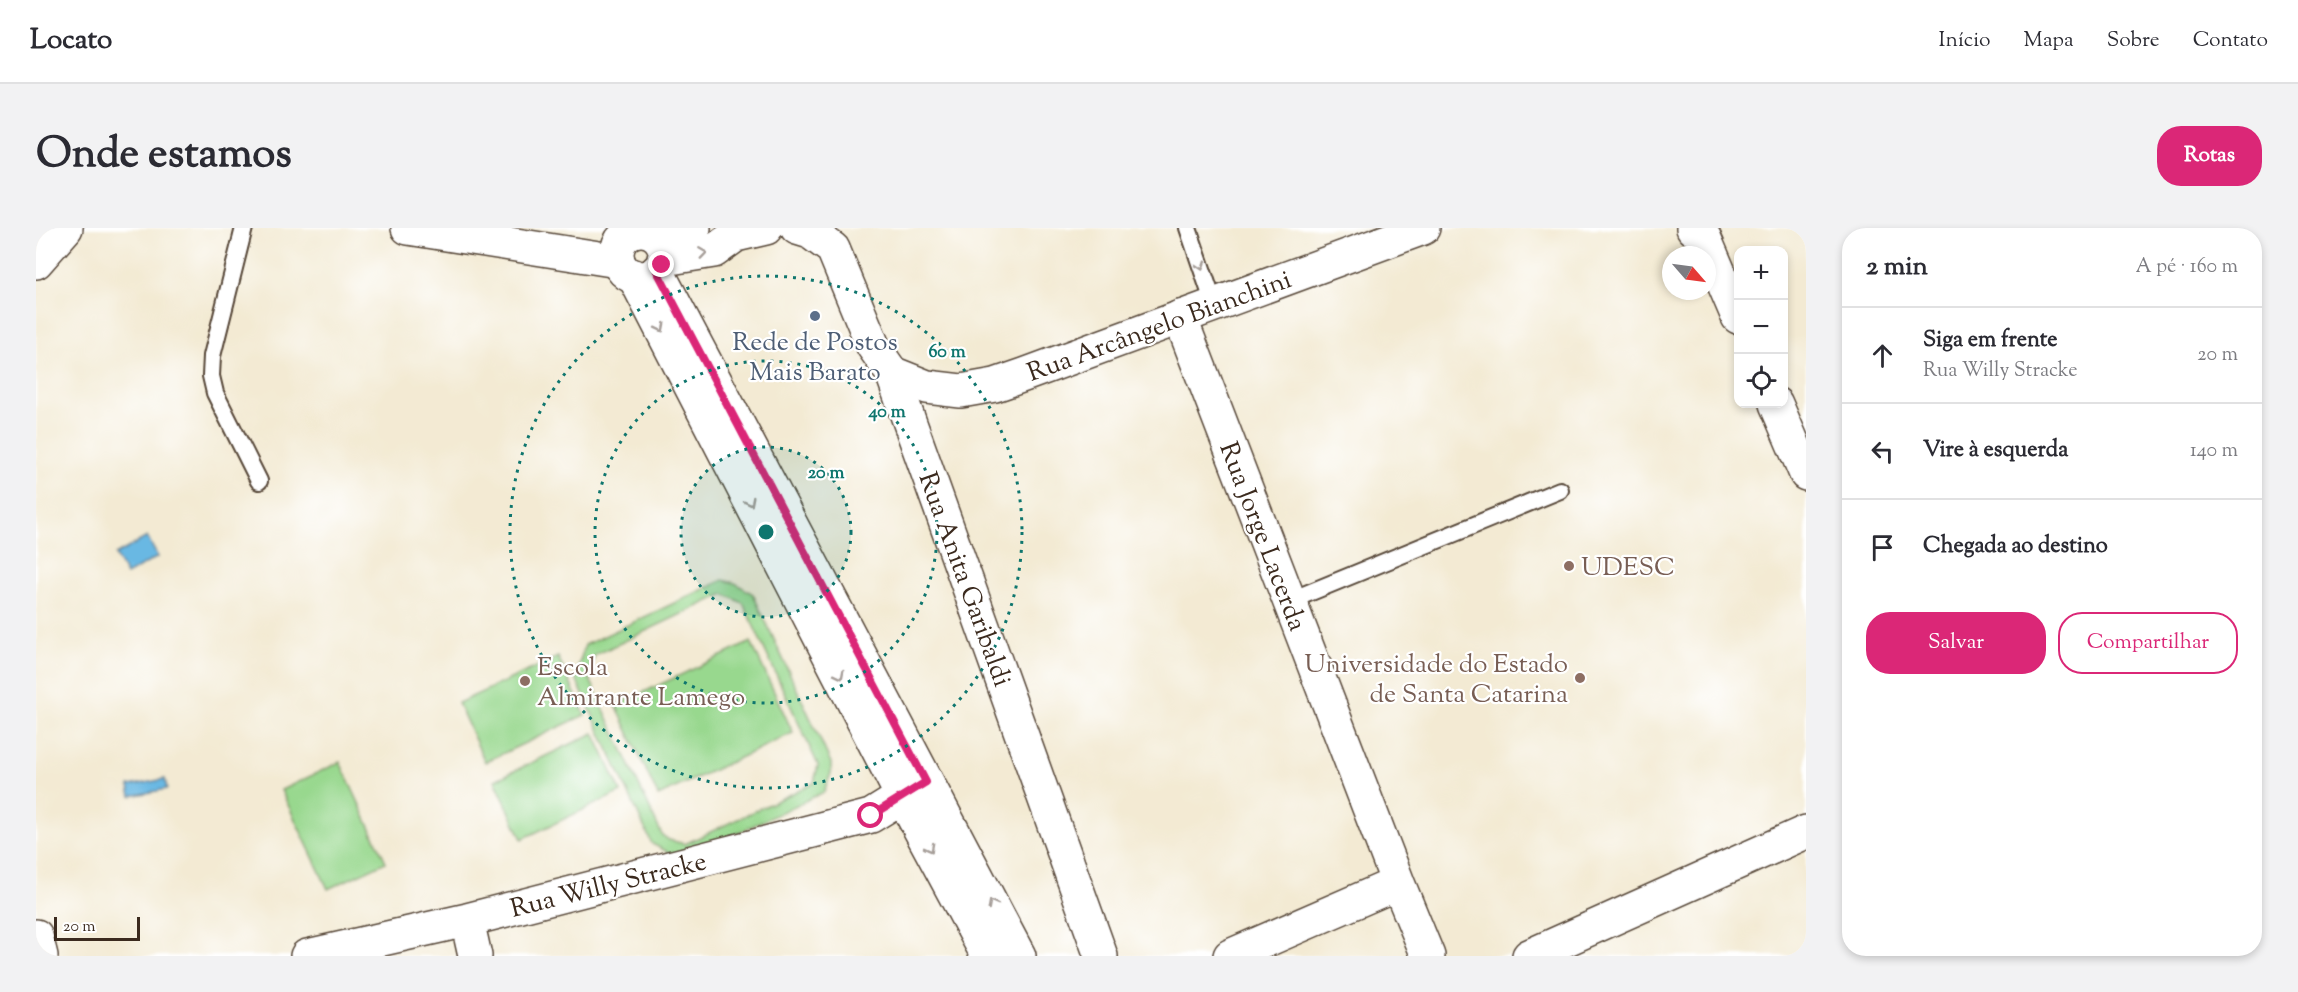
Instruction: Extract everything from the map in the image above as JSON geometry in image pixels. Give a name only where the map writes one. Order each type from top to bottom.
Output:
[{"type":"street","points":[[36,262],[66,228]]},
{"type":"street","points":[[408,228],[637,248],[714,251],[739,230]]},
{"type":"street","points":[[637,248],[694,228]]},
{"type":"street","name":"Rua Arcângelo Bianchini","points":[[892,373],[927,387],[961,391],[995,385],[1423,228]]},
{"type":"street","name":"Rua Anita Garibaldi","points":[[808,229],[834,249],[873,346],[892,373],[1101,956]]},
{"type":"street","points":[[1699,231],[1734,308]]},
{"type":"street","points":[[637,248],[915,790],[988,956]]},
{"type":"street","name":"Rua Jorge Lacerda","points":[[1180,317],[1428,956]]},
{"type":"street","points":[[1778,408],[1806,474]]},
{"type":"street","points":[[915,790],[1019,956]]},
{"type":"street","name":"Rua Willy Stracke","points":[[307,956],[467,920],[871,816],[915,790]]},
{"type":"street","points":[[1529,956],[1806,832]]},
{"type":"street","points":[[1230,956],[1398,883]]},
{"type":"street","points":[[467,920],[475,956]]},
{"type":"street","points":[[36,936],[41,956]]},
{"type":"lane","points":[[244,228],[212,357],[211,376],[214,393],[259,481]]},
{"type":"lane","points":[[1188,228],[1214,304]]},
{"type":"lane","points":[[1289,601],[1560,490]]},
{"type":"green space","points":[[723,580],[735,583],[753,594],[831,763],[831,773],[824,792],[687,857],[674,855],[652,844],[575,677],[585,645]],"holes":[[[724,594],[743,603],[818,765],[814,783],[685,844],[669,840],[662,835],[588,675],[595,655]]]},
{"type":"green space","points":[[751,642],[793,733],[658,796],[616,705]]},
{"type":"green space","points":[[558,657],[585,715],[485,762],[458,703]]},
{"type":"green space","points":[[594,733],[621,792],[522,839],[495,780]]},
{"type":"green space","points":[[340,762],[386,862],[328,889],[281,790]]},
{"type":"water","points":[[147,537],[158,557],[126,575],[115,555]]},
{"type":"water","points":[[165,779],[167,789],[131,796],[129,786]]},
{"type":"place","name":"Rede de Postos Mais Barato","points":[[815,316]]},
{"type":"place","name":"UDESC","points":[[1569,566]]},
{"type":"place","name":"Universidade do Estado de Santa Catarina","points":[[1580,678]]},
{"type":"place","name":"Escola Almirante Lamego","points":[[525,681]]},
{"type":"route","points":[[662,265],[657,271],[926,782],[871,816]]}]
